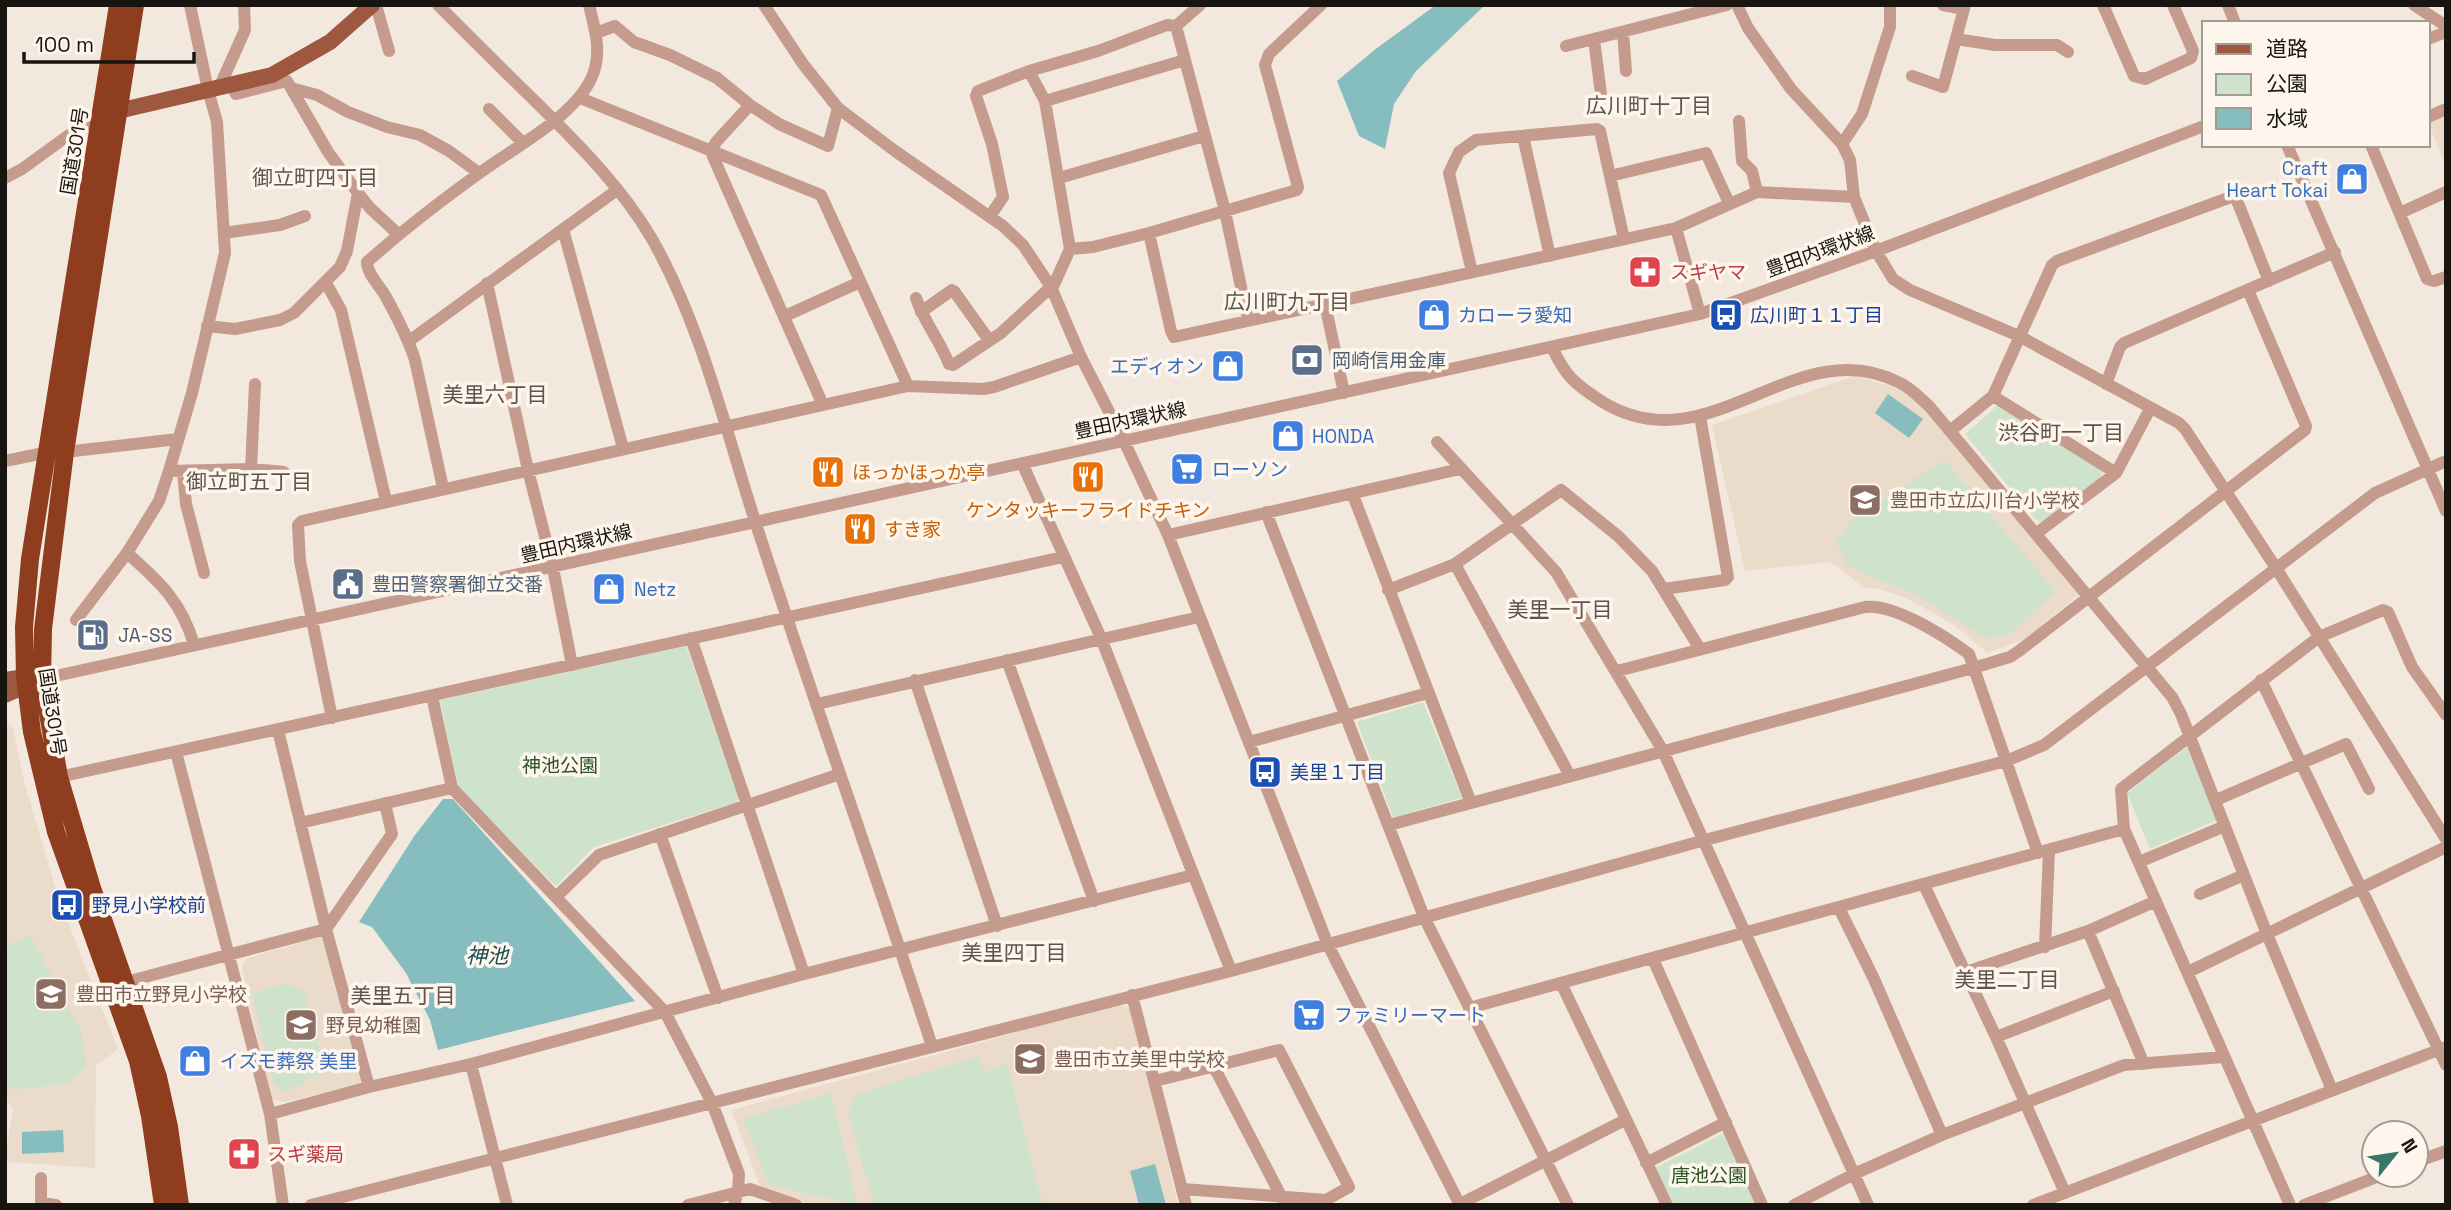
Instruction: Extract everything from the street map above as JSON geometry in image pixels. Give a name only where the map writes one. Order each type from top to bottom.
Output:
[{"type":"highway","name":"国道301号","points":[[57,452],[100,118],[118,5]]},
{"type":"highway","name":"国道301号","points":[[135,5],[57,452],[30,559],[24,627],[31,681],[32,732],[56,832],[138,1061],[150,1116],[163,1205]]},
{"type":"highway","name":"国道301号","points":[[31,681],[92,888],[158,1077],[169,1126],[180,1205]]},
{"type":"main road","points":[[118,111],[272,75],[330,42],[374,5]]},
{"type":"main road","points":[[5,680],[31,681]]},
{"type":"main road","points":[[5,695],[31,681]]},
{"type":"street","points":[[190,5],[219,88]]},
{"type":"street","points":[[76,620],[127,553],[159,501],[192,393],[225,253],[217,122],[219,88],[246,30],[244,5]]},
{"type":"street","points":[[374,5],[389,51]]},
{"type":"street","points":[[438,5],[595,162],[651,237],[668,270],[726,427],[932,1046]]},
{"type":"street","points":[[443,488],[409,341],[366,266],[398,234],[580,98],[592,77],[598,57],[596,33],[589,5]]},
{"type":"street","points":[[764,5],[803,64],[838,108],[990,216],[1023,245],[1051,288],[1081,357],[1168,535],[1328,945],[1460,1204],[1625,1119]]},
{"type":"street","points":[[990,216],[1003,197],[992,144],[976,96],[978,91],[1167,25],[1176,26],[1200,5]]},
{"type":"street","points":[[1566,46],[1727,5]]},
{"type":"street","points":[[1737,5],[1748,28],[1791,89],[1842,144],[1850,160],[1854,197],[1876,251],[1894,279],[2019,336],[2185,429],[2276,568],[2446,839]]},
{"type":"street","points":[[1842,144],[1862,114],[1890,27],[1891,5]]},
{"type":"street","points":[[1912,76],[1943,87],[1965,7],[1943,5]]},
{"type":"street","points":[[2103,5],[2134,76],[2145,79],[2191,58],[2193,51],[2174,5]]},
{"type":"street","points":[[2414,5],[2446,26]]},
{"type":"street","points":[[1070,249],[1093,247],[1149,233],[1297,190],[1265,65],[1269,54],[1314,7]]},
{"type":"street","points":[[596,33],[615,26],[635,42],[670,55],[717,78],[779,124],[828,146],[838,108]]},
{"type":"street","points":[[1176,26],[1225,211],[1248,320]]},
{"type":"street","points":[[1623,32],[1626,71]]},
{"type":"street","points":[[1594,39],[1601,94]]},
{"type":"street","points":[[1956,39],[1995,45],[2057,45],[2068,52]]},
{"type":"street","points":[[1045,102],[1185,60]]},
{"type":"street","points":[[916,298],[949,364],[953,365],[1001,333],[1051,288],[1070,249],[1045,102],[1029,71]]},
{"type":"street","points":[[219,88],[236,94],[287,81],[328,152],[370,208],[398,234]]},
{"type":"street","points":[[291,88],[317,95],[348,112],[387,127],[420,135],[449,151],[479,173]]},
{"type":"street","points":[[580,98],[821,195],[908,386]]},
{"type":"street","points":[[711,152],[716,142],[750,105]]},
{"type":"street","points":[[2430,116],[2446,109]]},
{"type":"street","points":[[489,110],[522,142]]},
{"type":"street","points":[[5,178],[73,132],[118,111]]},
{"type":"street","points":[[1739,121],[1742,161],[1752,171],[1757,192]]},
{"type":"street","name":"豊田内環状線","points":[[31,681],[1700,314],[1876,251],[2202,127]]},
{"type":"street","points":[[1472,272],[1449,173],[1459,152],[1476,140],[1597,128],[1624,239]]},
{"type":"street","points":[[1059,178],[1204,136]]},
{"type":"street","points":[[1523,136],[1550,256]]},
{"type":"street","points":[[2288,147],[2446,511]]},
{"type":"street","points":[[2372,147],[2427,279],[2434,281],[2446,277]]},
{"type":"street","points":[[711,152],[823,405]]},
{"type":"street","points":[[1610,176],[1706,153],[1729,203]]},
{"type":"street","points":[[409,341],[617,190]]},
{"type":"street","points":[[1149,233],[1174,337],[1676,228],[1757,192],[1854,197]]},
{"type":"street","points":[[2400,214],[2446,192]]},
{"type":"street","points":[[207,326],[235,329],[280,320],[294,313],[340,267],[347,251],[358,193]]},
{"type":"street","points":[[1950,431],[1993,396],[2052,265],[2057,261],[2231,197],[2236,198],[2269,281]]},
{"type":"street","points":[[224,233],[280,225],[305,216]]},
{"type":"street","points":[[1676,228],[1700,314]]},
{"type":"street","points":[[563,229],[623,448]]},
{"type":"street","points":[[2106,384],[2120,347],[2124,344],[2334,253]]},
{"type":"street","points":[[785,316],[860,282]]},
{"type":"street","points":[[326,283],[339,304],[386,501]]},
{"type":"street","points":[[487,283],[528,470],[553,568],[572,665]]},
{"type":"street","points":[[921,312],[951,290],[954,291],[989,340]]},
{"type":"street","points":[[1388,825],[2010,657],[2303,433],[2306,426],[2248,290]]},
{"type":"street","points":[[1325,304],[1344,393]]},
{"type":"street","points":[[1552,347],[1562,370],[1587,392],[1617,410],[1644,419],[1669,422],[1700,416],[1816,373],[1851,370],[1883,376],[1900,383],[1929,406],[2172,697],[2181,713],[2267,934],[2332,1090]]},
{"type":"street","points":[[332,718],[300,561],[298,525],[305,520],[908,386],[983,389],[1081,357]]},
{"type":"street","points":[[251,469],[255,384]]},
{"type":"street","points":[[1993,396],[2116,472]]},
{"type":"street","points":[[2037,533],[2116,472],[2151,408]]},
{"type":"street","points":[[1664,589],[1725,580],[1728,577],[1700,416]]},
{"type":"street","points":[[5,461],[57,452],[178,439]]},
{"type":"street","points":[[1437,442],[1556,572],[1663,751],[1868,1205]]},
{"type":"street","points":[[311,1205],[1231,971],[1705,840],[2006,761],[2043,746],[2375,493],[2446,461]]},
{"type":"street","points":[[1022,463],[1101,638],[1231,971]]},
{"type":"street","points":[[169,471],[251,469],[284,472]]},
{"type":"street","points":[[1168,535],[1460,469]]},
{"type":"street","points":[[183,472],[186,504],[204,573]]},
{"type":"street","points":[[1388,590],[1455,565],[1556,491],[1565,491],[1618,536],[1652,571],[1700,649]]},
{"type":"street","points":[[1353,495],[1471,803]]},
{"type":"street","points":[[1266,512],[1424,917],[1568,1205]]},
{"type":"street","points":[[127,553],[164,586],[190,630],[194,645]]},
{"type":"street","points":[[59,777],[1063,557]]},
{"type":"street","points":[[1455,565],[1569,774]]},
{"type":"street","points":[[1617,671],[1876,605],[1906,617],[1957,645],[1969,654],[2006,761],[2044,852],[2045,947]]},
{"type":"street","points":[[2290,1205],[2124,829],[2121,789],[2319,637],[2383,610],[2389,612],[2412,667],[2446,715]]},
{"type":"street","points":[[817,704],[1199,617]]},
{"type":"street","points":[[691,638],[804,974]]},
{"type":"street","points":[[1007,660],[1094,901]]},
{"type":"street","points":[[915,680],[997,926]]},
{"type":"street","points":[[2261,680],[2360,889],[2442,1049],[2446,1065]]},
{"type":"street","points":[[1249,741],[1428,692]]},
{"type":"street","points":[[432,696],[452,788],[665,1012],[712,1103],[739,1174],[736,1199]]},
{"type":"street","points":[[278,730],[326,929],[369,1087]]},
{"type":"street","points":[[2216,800],[2346,744],[2369,789]]},
{"type":"street","points":[[176,752],[270,1114],[283,1205]]},
{"type":"street","points":[[556,897],[599,855],[840,774]]},
{"type":"street","points":[[300,823],[452,788]]},
{"type":"street","points":[[126,982],[326,929],[392,834],[385,803]]},
{"type":"street","points":[[2139,862],[2225,826]]},
{"type":"street","points":[[1469,1008],[2124,829]]},
{"type":"street","points":[[660,834],[718,998]]},
{"type":"street","points":[[2188,972],[2446,847]]},
{"type":"street","points":[[270,1114],[1193,875]]},
{"type":"street","points":[[2200,894],[2244,875]]},
{"type":"street","points":[[1924,885],[1996,1037],[2065,1193]]},
{"type":"street","points":[[1966,972],[2088,931],[2156,901]]},
{"type":"street","points":[[1839,908],[1874,979],[1942,1135]]},
{"type":"street","points":[[2088,931],[2144,1064]]},
{"type":"street","points":[[1653,959],[1762,1205]]},
{"type":"street","points":[[1561,983],[1667,1205]]},
{"type":"street","points":[[1996,1037],[2115,990]]},
{"type":"street","points":[[1132,995],[1186,1205]]},
{"type":"street","points":[[2033,1205],[2442,1049]]},
{"type":"street","points":[[1155,1081],[1279,1050],[1349,1188],[1325,1200],[1183,1189]]},
{"type":"street","points":[[1794,1205],[1854,1174],[1942,1135],[2124,1065],[2223,1057]]},
{"type":"street","points":[[471,1064],[507,1205]]},
{"type":"street","points":[[1214,1067],[1282,1198]]},
{"type":"street","points":[[1646,1163],[1726,1122]]},
{"type":"street","points":[[41,1178],[41,1204],[56,1205]]},
{"type":"street","points":[[2304,1205],[2360,1183]]},
{"type":"street","points":[[688,1205],[736,1199],[750,1189],[796,1205]]},
{"type":"shaded area","points":[[2446,115],[2446,167],[2430,127],[2430,121]]},
{"type":"shaded area","name":"豊田市立広川台小学校","points":[[1855,376],[1904,393],[1933,415],[2079,595],[2024,639],[1988,653],[1951,623],[1906,598],[1864,587],[1830,562],[1745,571],[1712,425]]},
{"type":"shaded area","name":"豊田市立野見小学校","points":[[5,721],[13,728],[24,781],[58,897],[118,1049],[96,1066],[95,1168],[9,1162],[5,1156],[13,1108],[5,1098]]},
{"type":"shaded area","name":"野見幼稚園","points":[[323,936],[362,1084],[285,1102],[271,1100],[242,967],[245,959]]},
{"type":"shaded area","name":"豊田市立美里中学校","points":[[1119,1005],[1130,1008],[1178,1205],[812,1205],[761,1188],[731,1110]]},
{"type":"green space","points":[[1998,405],[2102,468],[2101,477],[2042,522],[2036,520],[1965,434]]},
{"type":"green space","points":[[1945,460],[2055,591],[2011,633],[1987,639],[1914,593],[1870,577],[1845,563],[1836,540],[1854,518]]},
{"type":"green space","name":"神池公園","points":[[686,646],[739,799],[737,802],[594,847],[556,886],[492,824],[458,786],[440,700]]},
{"type":"green space","points":[[1423,702],[1462,798],[1393,817],[1357,722]]},
{"type":"green space","points":[[2187,747],[2217,820],[2150,849],[2127,793]]},
{"type":"green space","points":[[30,935],[80,1029],[87,1064],[70,1083],[14,1090],[5,1083],[5,947]]},
{"type":"green space","points":[[286,983],[304,991],[322,1059],[318,1060],[322,1074],[304,1080],[304,1085],[283,1092],[273,1083],[252,993]]},
{"type":"green space","points":[[979,1056],[984,1072],[1007,1064],[1043,1205],[874,1205],[848,1114],[856,1095]]},
{"type":"green space","points":[[831,1093],[857,1205],[769,1185],[743,1119]]},
{"type":"green space","name":"唐池公園","points":[[1724,1133],[1756,1205],[1674,1205],[1655,1168]]},
{"type":"water","points":[[1436,5],[1483,7],[1416,71],[1394,104],[1385,149],[1359,136],[1337,81]]},
{"type":"water","points":[[1888,394],[1923,419],[1909,438],[1875,413]]},
{"type":"water","name":"神池","points":[[443,799],[453,799],[635,1001],[438,1050],[430,1020],[406,973],[372,927],[359,922],[415,835]]},
{"type":"water","points":[[63,1130],[64,1152],[22,1154],[22,1132]]},
{"type":"water","points":[[1155,1164],[1166,1205],[1139,1205],[1130,1171]]},
{"type":"place","name":"Craft Heart Tokai","points":[[2352,179]]},
{"type":"place","name":"スギヤマ","points":[[1645,272]]},
{"type":"place","name":"カローラ愛知","points":[[1434,315]]},
{"type":"place","name":"広川町１１丁目","points":[[1726,315]]},
{"type":"place","name":"岡崎信用金庫","points":[[1307,360]]},
{"type":"place","name":"エディオン","points":[[1228,366]]},
{"type":"place","name":"HONDA","points":[[1288,436]]},
{"type":"place","name":"ローソン","points":[[1187,469]]},
{"type":"place","name":"ほっかほっか亭","points":[[828,472]]},
{"type":"place","name":"ケンタッキーフライドチキン","points":[[1088,477]]},
{"type":"place","name":"豊田市立広川台小学校","points":[[1865,500]]},
{"type":"place","name":"すき家","points":[[860,529]]},
{"type":"place","name":"豊田警察署御立交番","points":[[348,584]]},
{"type":"place","name":"Netz","points":[[609,589]]},
{"type":"place","name":"JA-SS","points":[[93,635]]},
{"type":"place","name":"美里１丁目","points":[[1265,772]]},
{"type":"place","name":"野見小学校前","points":[[67,905]]},
{"type":"place","name":"豊田市立野見小学校","points":[[51,994]]},
{"type":"place","name":"ファミリーマート","points":[[1309,1015]]},
{"type":"place","name":"野見幼稚園","points":[[301,1025]]},
{"type":"place","name":"豊田市立美里中学校","points":[[1030,1059]]},
{"type":"place","name":"イズモ葬祭 美里","points":[[195,1061]]},
{"type":"place","name":"スギ薬局","points":[[244,1154]]},
{"type":"district","name":"広川町十丁目","points":[[1649,106]]},
{"type":"district","name":"御立町四丁目","points":[[315,178]]},
{"type":"district","name":"広川町九丁目","points":[[1287,302]]},
{"type":"district","name":"美里六丁目","points":[[495,395]]},
{"type":"district","name":"渋谷町一丁目","points":[[2061,433]]},
{"type":"district","name":"御立町五丁目","points":[[249,482]]},
{"type":"district","name":"美里一丁目","points":[[1560,610]]},
{"type":"district","name":"美里四丁目","points":[[1014,953]]},
{"type":"district","name":"美里二丁目","points":[[2007,980]]},
{"type":"district","name":"美里五丁目","points":[[403,996]]}]
